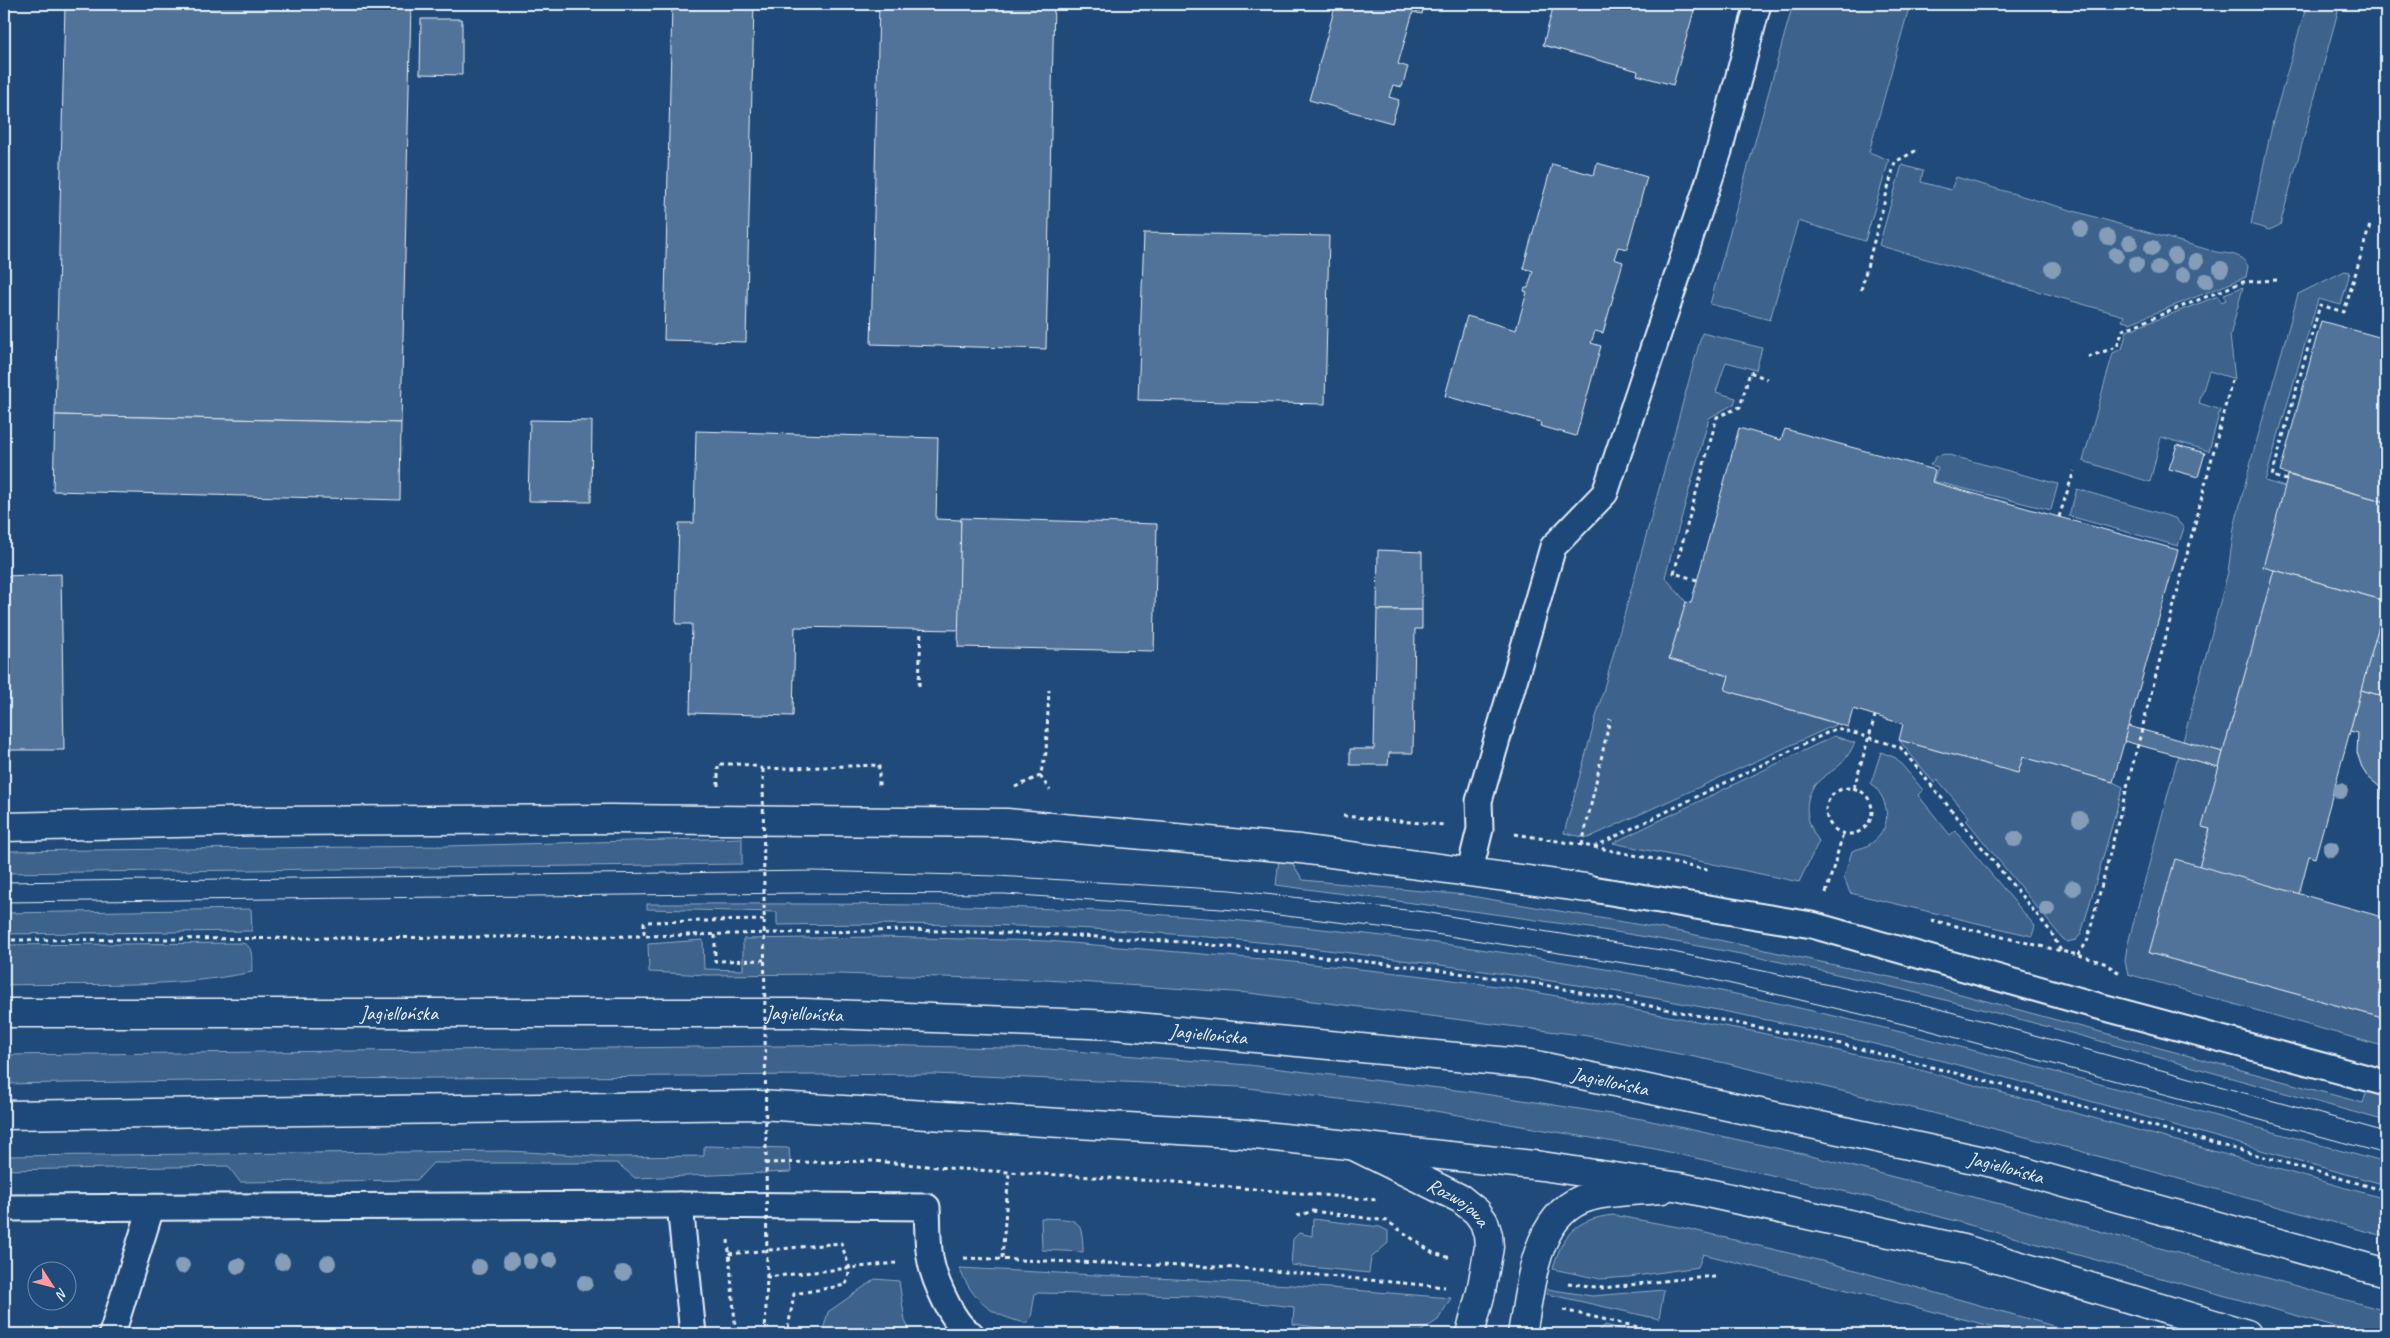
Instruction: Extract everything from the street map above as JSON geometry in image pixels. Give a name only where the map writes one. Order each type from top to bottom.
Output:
[{"type":"main road","points":[[4,827],[266,821],[600,819],[1007,823],[1300,849],[1470,870],[1586,888]]},
{"type":"main road","name":"Jagiellońska","points":[[4,1013],[804,1013],[1116,1025],[1531,1064],[1993,1163],[2386,1272]]},
{"type":"main road","points":[[4,1115],[759,1105],[1246,1134],[1542,1166],[1680,1187],[1967,1250],[2247,1334]]},
{"type":"main road","name":"Rozwojowa","points":[[1353,1146],[1461,1199],[1477,1212],[1484,1222],[1488,1234],[1488,1247],[1481,1292],[1470,1334]]},
{"type":"main road","points":[[1522,1334],[1542,1242],[1556,1216],[1569,1206],[1590,1196],[1680,1187]]},
{"type":"lane","points":[[1470,870],[1480,829],[1479,801],[1553,547],[1605,493],[1719,151],[1758,4]]},
{"type":"lane","points":[[1586,888],[1812,925],[2386,1083]]},
{"type":"lane","points":[[680,1205],[693,1334]]},
{"type":"lane","points":[[4,1208],[680,1205],[927,1207],[930,1258],[948,1309],[964,1331],[971,1334]]},
{"type":"lane","points":[[112,1334],[151,1208]]},
{"type":"path","points":[[1862,290],[1895,162],[1919,149]]},
{"type":"path","points":[[2287,480],[2272,476],[2320,306],[2344,312],[2370,225]]},
{"type":"path","points":[[2088,357],[2117,347],[2123,330],[2243,282],[2278,280]]},
{"type":"path","points":[[1697,580],[1674,573],[1717,417],[1740,406],[1750,372],[1767,379]]},
{"type":"path","points":[[2078,955],[2087,942],[2232,380]]},
{"type":"path","points":[[2059,517],[2074,471]]},
{"type":"path","points":[[919,686],[922,629]]},
{"type":"path","points":[[1006,790],[1040,776],[1046,753],[1049,690]]},
{"type":"path","points":[[1854,788],[1875,716]]},
{"type":"path","points":[[1582,845],[1610,719]]},
{"type":"path","points":[[1594,846],[1837,728],[1900,747],[2051,932],[2062,951]]},
{"type":"path","points":[[718,792],[718,764],[755,766],[763,769],[879,765],[879,789]]},
{"type":"path","points":[[763,769],[767,1277],[765,1332]]},
{"type":"path","points":[[1842,788],[1854,788],[1865,794],[1872,804],[1872,816],[1866,827],[1856,833],[1843,834],[1833,828],[1826,818],[1826,806],[1832,795],[1842,788]]},
{"type":"path","points":[[1825,894],[1843,834]]},
{"type":"path","points":[[644,936],[644,922],[764,920]]},
{"type":"path","points":[[4,940],[644,936],[910,930],[1062,935],[1184,942],[1415,967],[1539,984],[1837,1043],[2045,1096],[2386,1191]]},
{"type":"path","points":[[715,935],[715,961],[764,960]]},
{"type":"path","points":[[765,1163],[874,1161],[1009,1172],[1175,1182],[1355,1196],[1381,1200]]},
{"type":"path","points":[[1002,1258],[1009,1172]]},
{"type":"path","points":[[1297,1216],[1313,1211],[1387,1221],[1433,1253],[1460,1260]]},
{"type":"path","points":[[728,1233],[736,1334]]},
{"type":"path","points":[[729,1254],[841,1243],[850,1269],[846,1285],[794,1294],[787,1334]]},
{"type":"path","points":[[767,1277],[850,1269],[930,1258],[1002,1258],[1241,1268],[1449,1288]]},
{"type":"path","points":[[1564,1282],[1603,1288],[1697,1277],[1715,1277]]},
{"type":"path","points":[[1562,1310],[1669,1334]]},
{"type":"path","points":[[1292,1332],[1306,1334]]},
{"type":"shaded area","points":[[1793,4],[1910,4],[1869,152],[1889,160],[1865,241],[1798,221],[1770,320],[1710,304]]},
{"type":"shaded area","points":[[2307,4],[2340,4],[2280,225],[2269,230],[2251,224],[2273,121]]},
{"type":"shaded area","points":[[1902,165],[1923,171],[1921,182],[1951,190],[1956,177],[2216,252],[2238,256],[2248,266],[2246,277],[2130,323],[2122,321],[2124,316],[1881,246],[1879,245]]},
{"type":"shaded area","points":[[2345,271],[2350,272],[2341,305],[2318,299],[2265,481],[2285,487],[2274,570],[2223,752],[2183,741],[2228,572],[2234,528],[2251,461],[2298,294]]},
{"type":"shaded area","points":[[2243,287],[2230,336],[2235,379],[2209,371],[2199,403],[2220,410],[2209,451],[2161,437],[2150,482],[2083,461],[2113,353],[2122,349],[2127,331],[2218,296],[2221,302],[2226,300],[2224,294]]},
{"type":"shaded area","points":[[1702,333],[1762,348],[1756,370],[1726,362],[1716,392],[1736,398],[1734,404],[1709,418],[1665,577],[1686,602],[1669,659],[1729,676],[1725,690],[1837,724],[1588,838],[1564,833]]},
{"type":"shaded area","points":[[1945,454],[2058,484],[2051,510],[1933,481],[1938,467],[1930,465],[1937,456]]},
{"type":"shaded area","points":[[2077,489],[2175,518],[2184,528],[2178,546],[2069,516]]},
{"type":"shaded area","points":[[1834,736],[1855,743],[1844,761],[1817,783],[1810,793],[1807,807],[1809,821],[1819,841],[1799,882],[1613,843]]},
{"type":"shaded area","points":[[1899,740],[2018,773],[2023,757],[2113,782],[2123,787],[2081,934],[2076,940],[2067,942],[2062,938],[1966,820],[1969,817],[1938,780],[1934,783]]},
{"type":"shaded area","points":[[1881,752],[1896,758],[1923,790],[1918,795],[1950,835],[1955,831],[2035,926],[2032,936],[1850,893],[1844,877],[1852,851],[1867,846],[1876,840],[1882,832],[1887,816],[1883,798],[1871,783]]},
{"type":"shaded area","points":[[2178,756],[2219,767],[2203,827],[2210,829],[2199,867],[2149,953],[2386,1019],[2386,1047],[2128,974],[2125,961],[2127,947]]},
{"type":"shaded area","points":[[742,838],[742,864],[4,873],[4,851],[446,846]]},
{"type":"shaded area","points":[[1279,859],[1290,860],[1303,880],[1465,895],[1682,932],[1927,985],[2363,1103],[2367,1091],[2386,1096],[2386,1121],[2015,1018],[1790,964],[1598,929],[1276,885]]},
{"type":"shaded area","points":[[647,904],[933,905],[1098,911],[1235,920],[1440,943],[1508,953],[1679,982],[1882,1027],[1984,1053],[2386,1163],[2386,1185],[1921,1055],[1744,1015],[1577,985],[1329,950],[1196,936],[986,925],[777,925],[777,912],[647,909]]},
{"type":"shaded area","points":[[251,909],[252,931],[4,934],[4,913]]},
{"type":"shaded area","points":[[878,937],[1047,941],[1274,960],[1416,975],[1518,989],[1757,1032],[1913,1068],[2386,1199],[2386,1237],[2076,1150],[1929,1112],[1725,1063],[1588,1036],[1249,993],[1046,980],[837,974],[708,975],[649,972],[648,944],[703,940],[704,969],[743,970],[743,939]]},
{"type":"shaded area","points":[[242,943],[251,950],[252,972],[191,981],[160,983],[4,985],[4,945]]},
{"type":"shaded area","points":[[870,1045],[1048,1049],[1248,1065],[1472,1092],[1642,1119],[1799,1153],[2020,1209],[2386,1311],[2386,1334],[2363,1334],[1865,1196],[1655,1149],[1429,1110],[1240,1087],[934,1074],[316,1079],[4,1084],[4,1055]]},
{"type":"shaded area","points":[[704,1146],[789,1148],[791,1172],[635,1178],[617,1163],[433,1163],[417,1180],[240,1182],[228,1166],[4,1170],[4,1156],[508,1151],[614,1157],[704,1156]]},
{"type":"shaded area","points":[[1613,1215],[1689,1229],[1830,1263],[2082,1334],[2023,1334],[1703,1254],[1698,1267],[1629,1277],[1600,1279],[1553,1269],[1561,1246],[1572,1230],[1589,1220]]},
{"type":"shaded area","points":[[1041,1218],[1069,1220],[1078,1225],[1083,1240],[1083,1252],[1042,1250]]},
{"type":"shaded area","points":[[1313,1219],[1380,1227],[1388,1231],[1388,1243],[1371,1258],[1369,1273],[1291,1265],[1293,1239],[1299,1233],[1312,1236]]},
{"type":"shaded area","points":[[959,1268],[1292,1285],[1451,1298],[1438,1320],[1417,1334],[1364,1334],[1293,1324],[1294,1307],[1196,1296],[1035,1293],[1031,1318],[1026,1323],[1002,1316],[985,1305],[971,1290]]},
{"type":"shaded area","points":[[875,1279],[899,1281],[905,1321],[912,1334],[822,1334],[828,1312]]},
{"type":"shaded area","points":[[1547,1289],[1592,1296],[1664,1290],[1659,1319],[1547,1294]]},
{"type":"shaded area","points":[[1605,1325],[1641,1334],[1596,1334]]},
{"type":"building","points":[[65,4],[411,4],[401,423],[55,415]]},
{"type":"building","points":[[672,4],[754,4],[746,342],[664,340]]},
{"type":"building","points":[[879,4],[1054,4],[1046,349],[871,344]]},
{"type":"building","points":[[1343,4],[1425,4],[1422,14],[1413,12],[1398,64],[1408,67],[1402,87],[1393,85],[1389,97],[1399,100],[1392,123],[1309,100],[1335,7],[1342,9]]},
{"type":"building","points":[[1554,4],[1696,4],[1673,85],[1637,75],[1638,71],[1543,45]]},
{"type":"building","points":[[421,19],[462,19],[462,75],[420,74]]},
{"type":"building","points":[[1597,163],[1647,177],[1627,249],[1618,247],[1614,259],[1623,262],[1603,333],[1595,331],[1591,343],[1601,346],[1576,436],[1540,426],[1541,422],[1445,396],[1467,316],[1516,330],[1527,292],[1524,291],[1525,288],[1528,288],[1533,271],[1523,268],[1552,164],[1594,175]]},
{"type":"building","points":[[1144,233],[1329,236],[1325,404],[1138,400]]},
{"type":"building","points":[[2321,321],[2386,339],[2386,502],[2280,472]]},
{"type":"building","points":[[55,415],[401,423],[400,500],[53,491]]},
{"type":"building","points":[[530,420],[592,421],[591,502],[528,501]]},
{"type":"building","points":[[1739,428],[1781,440],[1785,429],[1935,470],[1932,482],[2178,550],[2113,782],[2023,757],[2018,773],[1899,740],[1903,724],[1853,709],[1848,727],[1725,690],[1729,676],[1669,659],[1686,602],[1691,603]]},
{"type":"building","points":[[696,431],[938,438],[936,519],[961,520],[959,630],[795,627],[793,716],[690,713],[692,624],[676,624],[679,523],[694,523]]},
{"type":"building","points":[[2177,445],[2205,453],[2198,477],[2169,469]]},
{"type":"building","points":[[2288,475],[2386,502],[2386,601],[2263,567]]},
{"type":"building","points":[[961,518],[1157,524],[1154,651],[958,647]]},
{"type":"building","points":[[1378,550],[1422,552],[1422,610],[1377,610]]},
{"type":"building","points":[[2274,570],[2386,601],[2315,858],[2309,856],[2299,894],[2199,867],[2210,829],[2202,827]]},
{"type":"building","points":[[61,574],[64,750],[4,750],[4,576]]},
{"type":"building","points":[[2386,600],[2386,643],[2375,640]]},
{"type":"building","points":[[1377,610],[1422,610],[1422,629],[1415,629],[1413,753],[1389,753],[1388,765],[1350,765],[1350,749],[1374,749]]},
{"type":"building","points":[[2375,640],[2386,643],[2386,697],[2361,690]]},
{"type":"building","points":[[2361,690],[2386,697],[2386,800],[2380,798],[2382,789],[2367,776],[2362,768],[2357,752],[2358,733],[2350,731]]},
{"type":"building","points":[[2128,726],[2223,752],[2219,767],[2124,741]]},
{"type":"building","points":[[2175,859],[2386,918],[2386,1019],[2149,953]]},
{"type":"tram line","points":[[4,882],[813,871],[997,876],[1230,890],[1424,912],[1673,952],[1929,1006],[2386,1132]]},
{"type":"tram line","points":[[4,902],[802,893],[1005,894],[1235,910],[1422,932],[1676,971],[1920,1028],[2386,1154]]}]
